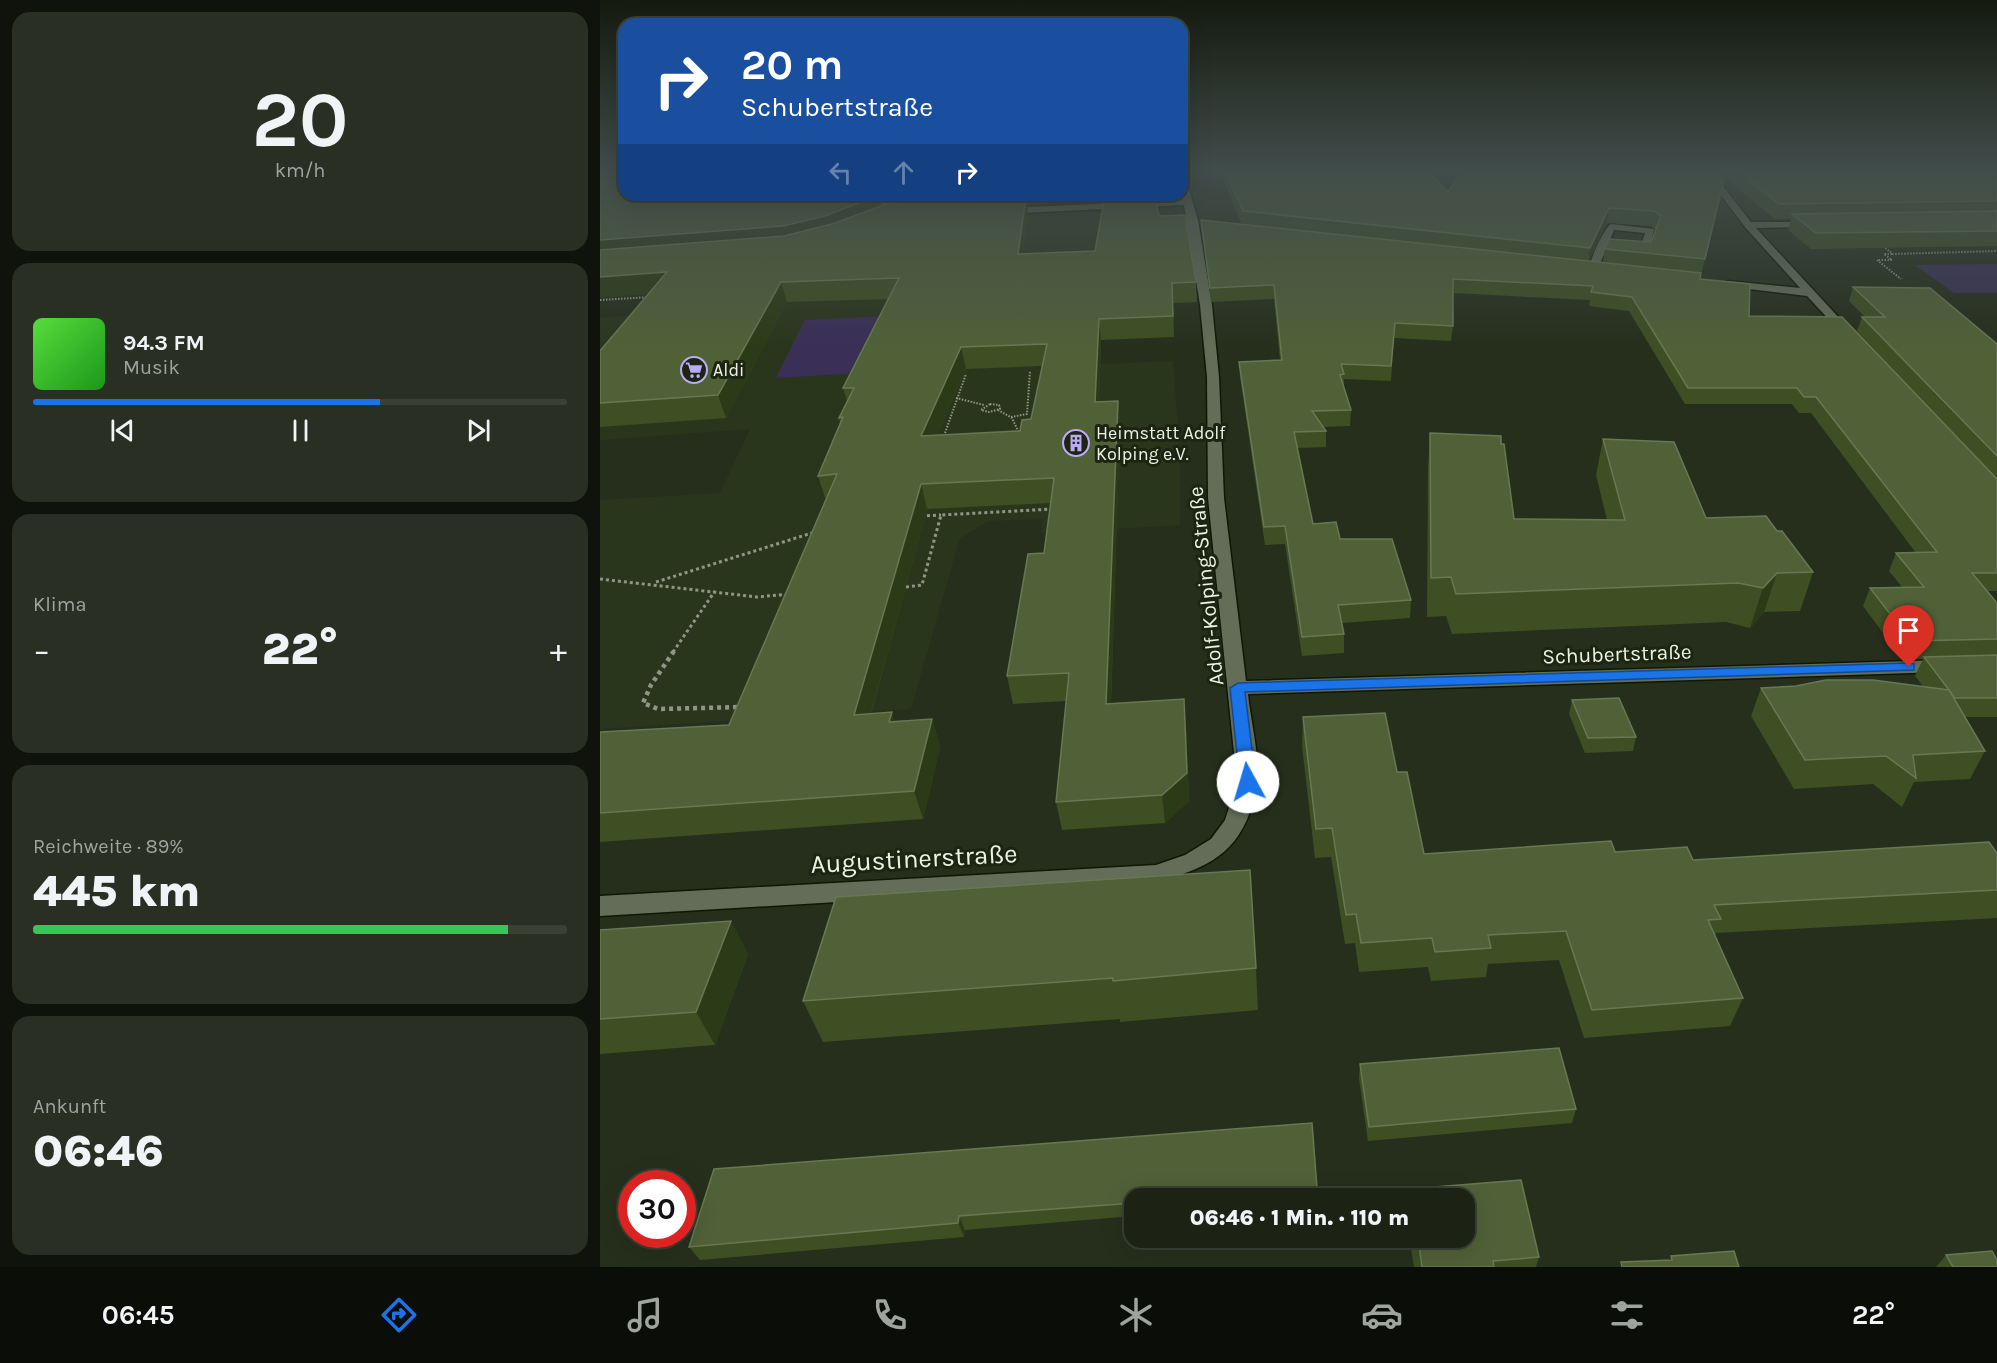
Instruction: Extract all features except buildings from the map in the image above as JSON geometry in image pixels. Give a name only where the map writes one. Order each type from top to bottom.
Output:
[{"type":"street","name":"Adolf-Kolping-Straße","points":[[1199,229],[1211,355],[1216,498],[1248,782],[1241,814],[1224,842]]},
{"type":"street","points":[[1593,269],[1610,229]]},
{"type":"street","points":[[1601,249],[1643,254],[1651,231],[1632,229]]},
{"type":"street","points":[[1752,229],[1813,293],[1857,344]]},
{"type":"street","points":[[1581,267],[1604,270]]},
{"type":"street","points":[[1718,283],[1813,293]]},
{"type":"street","name":"Schubertstraße","points":[[1238,688],[1964,666]]},
{"type":"street","name":"Augustinerstraße","points":[[600,906],[1156,874],[1195,862],[1224,842]]},
{"type":"path","points":[[1876,241],[1893,254]]},
{"type":"path","points":[[1901,279],[1877,260],[1892,260],[1884,254],[1997,251]]},
{"type":"path","points":[[600,300],[657,296]]},
{"type":"path","points":[[1011,417],[1027,414],[1030,371]]},
{"type":"path","points":[[945,433],[955,398],[966,374]]},
{"type":"path","points":[[955,398],[984,405],[996,404],[1000,406],[998,410]]},
{"type":"path","points":[[984,405],[981,410],[984,412],[998,410],[1011,417],[1021,437],[1019,443]]},
{"type":"path","points":[[1017,428],[1028,427]]},
{"type":"path","points":[[918,517],[1060,509]]},
{"type":"path","points":[[906,587],[922,585],[941,515]]},
{"type":"path","points":[[652,583],[823,530]]},
{"type":"path","points":[[600,579],[652,583],[757,597],[795,593],[790,604]]},
{"type":"path","points":[[715,591],[651,685],[643,704],[658,709],[748,707]]},
{"type":"shaded area","points":[[886,229],[1167,229],[1037,367],[1173,361],[1180,457],[1180,525],[1041,533],[1043,519],[988,521],[960,538],[911,709],[600,729],[600,500],[720,493],[750,429],[600,440],[600,318],[711,309]]},
{"type":"shaded area","points":[[1997,264],[1997,293],[1954,293],[1915,265]]},
{"type":"shaded area","points":[[887,316],[859,373],[776,378],[805,320]]},
{"type":"place","name":"Aldi","points":[[694,370]]},
{"type":"place","name":"Heimstatt Adolf Kolping e.V.","points":[[1076,443]]},
{"type":"route","points":[[1248,782],[1238,688],[1909,667]]}]
